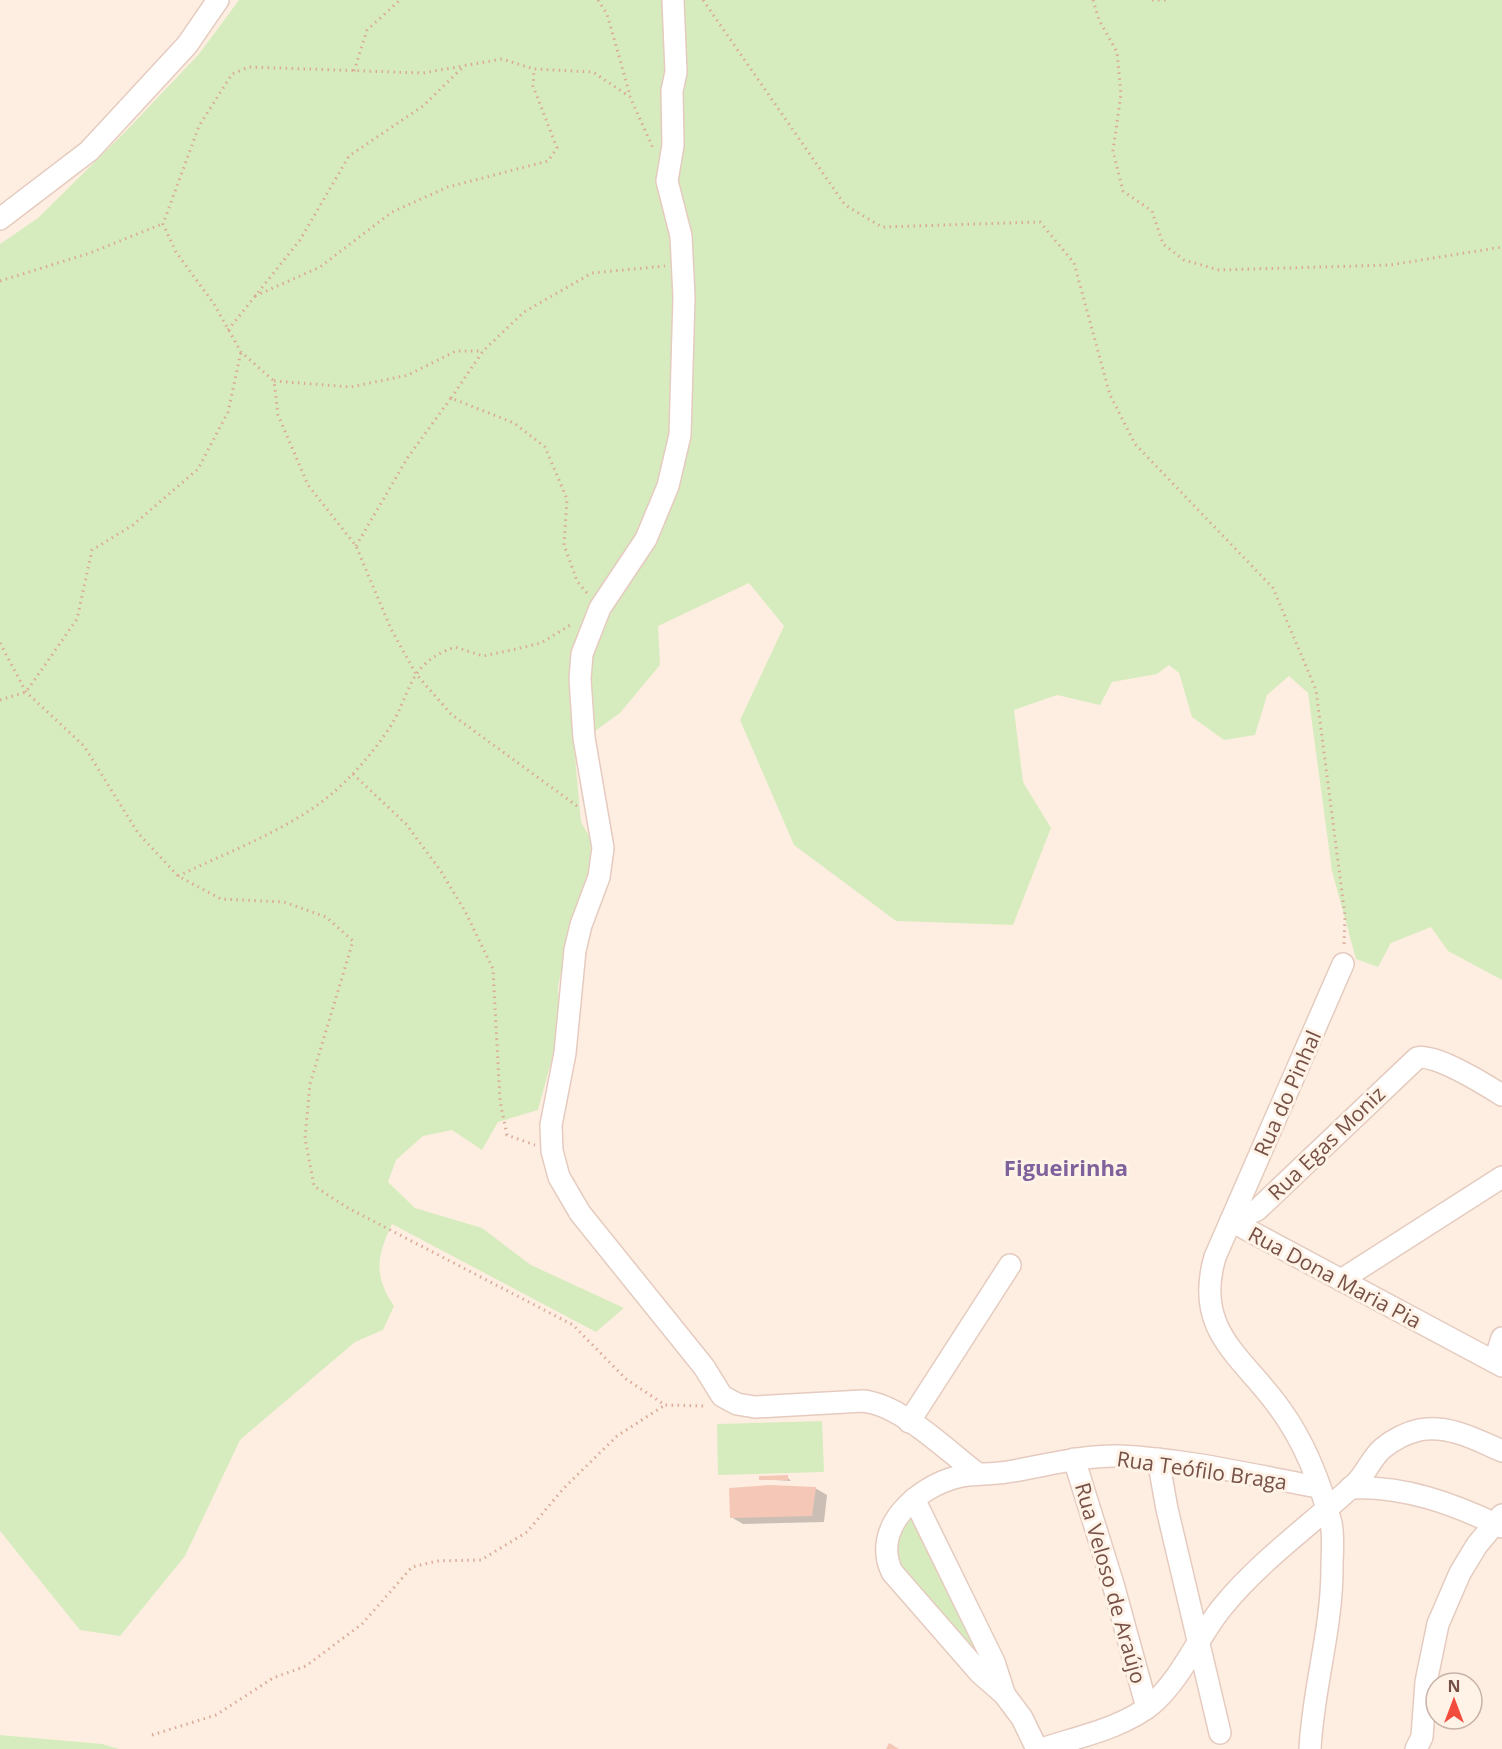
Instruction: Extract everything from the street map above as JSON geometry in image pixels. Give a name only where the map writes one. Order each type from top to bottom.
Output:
[{"type":"street","points":[[0,219],[89,151],[187,45],[218,0]]},
{"type":"street","points":[[673,0],[676,72],[672,91],[673,145],[667,181],[681,236],[684,297],[680,435],[668,486],[646,539],[597,615],[582,654],[581,708],[588,766],[600,822],[602,862],[575,950],[568,1032],[552,1118],[552,1151],[559,1177],[580,1213],[729,1401],[755,1407],[872,1402],[888,1407],[978,1474]]},
{"type":"street","name":"Rua do Pinhal","points":[[1231,1221],[1343,964]]},
{"type":"street","name":"Rua Egas Moniz","points":[[1231,1221],[1257,1210],[1417,1058],[1425,1056],[1438,1061],[1502,1095]]},
{"type":"street","points":[[1341,1280],[1502,1177]]},
{"type":"street","name":"Rua Dona Maria Pia","points":[[1310,1749],[1332,1598],[1333,1540],[1318,1486],[1288,1421],[1228,1347],[1218,1331],[1211,1311],[1210,1274],[1231,1221],[1499,1363]]},
{"type":"street","points":[[909,1422],[1010,1265]]},
{"type":"street","points":[[1499,1363],[1502,1338]]},
{"type":"street","points":[[1042,1749],[1124,1720],[1147,1708],[1185,1665],[1225,1604],[1246,1581],[1350,1488],[1381,1450],[1400,1438],[1421,1430],[1454,1432],[1502,1451]]},
{"type":"street","name":"Rua Teófilo Braga","points":[[1037,1749],[1022,1718],[1004,1694],[980,1673],[896,1579],[888,1565],[887,1538],[900,1514],[914,1499],[940,1483],[978,1474],[1005,1472],[1097,1456],[1158,1459],[1318,1486]]},
{"type":"street","name":"Rua Veloso de Araújo","points":[[1074,1459],[1119,1602],[1147,1708]]},
{"type":"street","points":[[1158,1459],[1167,1509],[1221,1733]]},
{"type":"street","points":[[1350,1488],[1373,1486],[1412,1492],[1499,1522],[1460,1573],[1438,1624],[1426,1682],[1422,1737],[1416,1749]]},
{"type":"street","name":"Rua Teófilo Braga","points":[[914,1499],[994,1662],[1004,1694]]},
{"type":"path","points":[[354,70],[367,30],[400,0]]},
{"type":"path","points":[[598,0],[607,14],[630,97],[653,149]]},
{"type":"path","points":[[703,0],[845,205],[882,227],[1040,222],[1074,263],[1110,395],[1135,444],[1273,588],[1316,690],[1346,915],[1343,964]]},
{"type":"path","points":[[1093,0],[1099,20],[1117,52],[1121,94],[1113,151],[1123,191],[1152,211],[1163,244],[1184,260],[1219,270],[1390,265],[1502,247]]},
{"type":"path","points":[[1152,0],[1166,0]]},
{"type":"path","points":[[483,351],[456,351],[408,375],[351,387],[274,381],[241,352],[214,304],[176,252],[163,224],[199,126],[232,74],[249,67],[423,73],[502,59],[534,69],[593,72],[630,97]]},
{"type":"path","points":[[228,330],[300,240],[349,156],[423,106],[464,66]]},
{"type":"path","points":[[255,296],[320,267],[392,212],[448,187],[548,161],[557,148],[533,86],[534,69]]},
{"type":"path","points":[[0,282],[90,253],[163,224]]},
{"type":"path","points":[[356,546],[408,457],[483,351],[524,312],[592,273],[682,264]]},
{"type":"path","points":[[0,700],[26,692],[76,619],[92,550],[134,525],[198,469],[228,412],[241,352]]},
{"type":"path","points":[[274,381],[278,415],[308,485],[356,546],[391,629],[416,674],[451,714],[600,822]]},
{"type":"path","points":[[178,876],[273,830],[326,798],[352,774],[387,731],[423,663],[455,648],[483,656],[541,643],[575,622],[597,615],[577,581],[564,545],[567,499],[545,447],[514,423],[451,398]]},
{"type":"path","points":[[0,643],[26,692],[84,746],[138,832],[178,876],[221,899],[284,902],[326,917],[353,940],[310,1084],[305,1138],[314,1186],[348,1208],[573,1325],[626,1379],[665,1405],[706,1406],[729,1401]]},
{"type":"path","points":[[352,774],[406,824],[465,911],[493,969],[500,1101],[507,1135],[552,1151]]},
{"type":"path","points":[[152,1735],[216,1714],[273,1678],[306,1666],[362,1624],[412,1567],[437,1561],[481,1560],[527,1532],[563,1489],[618,1436],[665,1405]]},
{"type":"green space","points":[[239,0],[1502,0],[1502,980],[1448,951],[1431,927],[1391,943],[1378,967],[1356,959],[1332,871],[1308,693],[1289,676],[1267,695],[1255,735],[1224,740],[1192,717],[1179,673],[1169,665],[1157,674],[1112,682],[1100,705],[1057,695],[1014,710],[1023,782],[1051,828],[1013,925],[896,921],[794,845],[740,720],[784,626],[749,583],[658,626],[660,665],[620,713],[574,746],[581,822],[591,839],[590,870],[570,926],[558,987],[560,1029],[538,1110],[498,1122],[482,1150],[452,1130],[423,1136],[396,1160],[388,1182],[415,1208],[482,1228],[531,1265],[624,1308],[596,1332],[392,1224],[383,1246],[380,1275],[387,1295],[394,1306],[383,1330],[355,1342],[240,1440],[185,1556],[120,1636],[80,1630],[0,1531],[0,244],[38,218],[125,132],[199,54]]},
{"type":"green space","points":[[822,1421],[824,1472],[718,1475],[717,1424]]},
{"type":"green space","points":[[914,1499],[1004,1694],[886,1556]]},
{"type":"green space","points":[[0,1735],[102,1744],[119,1749],[0,1749]]},
{"type":"building","points":[[788,1475],[788,1480],[759,1480],[759,1476]]},
{"type":"building","points":[[769,1485],[816,1487],[812,1516],[730,1518],[729,1488]]},
{"type":"building","points":[[889,1743],[891,1744],[899,1749],[886,1749]]},
{"type":"district","name":"Figueirinha","points":[[1066,1167]]}]
